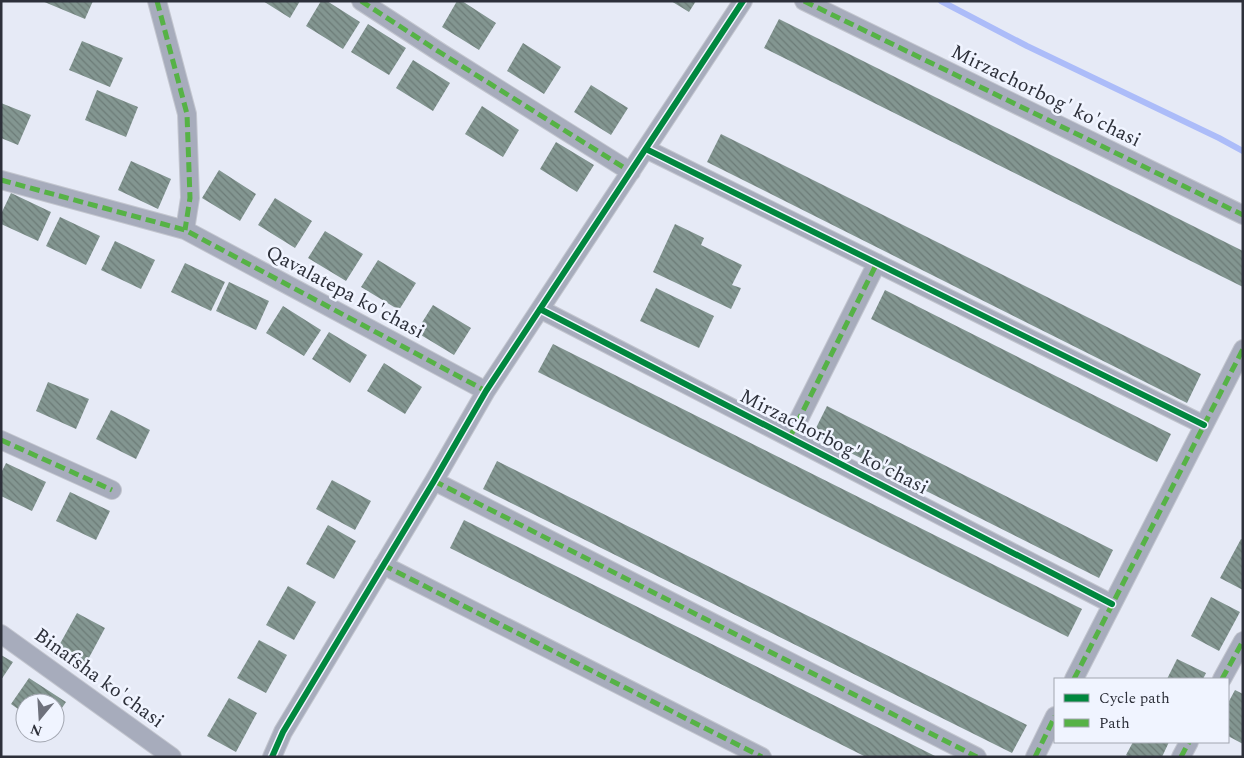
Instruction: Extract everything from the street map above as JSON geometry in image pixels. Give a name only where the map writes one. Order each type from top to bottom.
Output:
[{"type":"street","points":[[157,1],[187,114],[190,198],[185,230]]},
{"type":"street","points":[[361,1],[631,172]]},
{"type":"street","points":[[272,757],[283,732],[486,392],[743,1]]},
{"type":"street","name":"Mirzachorbog' ko'chasi","points":[[804,1],[1243,215]]},
{"type":"street","points":[[646,149],[1204,425]]},
{"type":"street","name":"Qavalatepa ko'chasi","points":[[1,180],[185,230],[486,392]]},
{"type":"street","points":[[790,438],[877,263]]},
{"type":"street","name":"Mirzachorbog' ko'chasi","points":[[540,308],[1112,604]]},
{"type":"street","points":[[1075,678],[1243,349]]},
{"type":"street","points":[[1,440],[112,490]]},
{"type":"street","points":[[434,481],[977,757]]},
{"type":"street","points":[[384,565],[762,757]]},
{"type":"street","name":"Binafsha ko'chasi","points":[[1,634],[172,757]]},
{"type":"street","points":[[1223,678],[1243,640]]},
{"type":"street","points":[[1035,757],[1054,718]]},
{"type":"street","points":[[1181,757],[1188,743]]},
{"type":"building","points":[[42,1],[93,1],[85,19]]},
{"type":"building","points":[[263,1],[300,1],[290,18]]},
{"type":"building","points":[[321,1],[327,1],[360,22],[343,49],[306,26]]},
{"type":"building","points":[[457,1],[462,1],[496,23],[479,50],[442,27]]},
{"type":"building","points":[[671,1],[696,1],[689,12]]},
{"type":"building","points":[[779,19],[1243,251],[1243,287],[764,48]]},
{"type":"building","points":[[368,24],[406,48],[389,75],[351,52]]},
{"type":"building","points":[[82,41],[123,58],[110,87],[69,70]]},
{"type":"building","points":[[523,43],[561,67],[544,94],[507,71]]},
{"type":"building","points":[[413,60],[450,83],[433,111],[396,88]]},
{"type":"building","points":[[591,85],[628,108],[611,135],[574,112]]},
{"type":"building","points":[[97,90],[138,107],[126,137],[85,120]]},
{"type":"building","points":[[1,103],[31,115],[18,145],[1,138]]},
{"type":"building","points":[[482,106],[519,130],[503,157],[465,134]]},
{"type":"building","points":[[721,134],[1201,374],[1187,403],[707,162]]},
{"type":"building","points":[[556,142],[594,165],[577,192],[540,169]]},
{"type":"building","points":[[131,161],[171,179],[158,209],[118,190]]},
{"type":"building","points":[[219,170],[256,194],[240,221],[202,198]]},
{"type":"building","points":[[11,193],[51,212],[38,241],[1,224],[1,214]]},
{"type":"building","points":[[275,198],[312,221],[295,248],[258,225]]},
{"type":"building","points":[[60,217],[100,236],[86,265],[46,246]]},
{"type":"building","points":[[675,224],[704,238],[701,245],[742,265],[732,285],[741,288],[731,309],[653,272]]},
{"type":"building","points":[[325,231],[363,254],[346,281],[308,258]]},
{"type":"building","points":[[115,241],[155,260],[141,289],[101,270]]},
{"type":"building","points":[[378,260],[416,283],[399,310],[361,287]]},
{"type":"building","points":[[185,263],[225,282],[211,311],[171,292]]},
{"type":"building","points":[[229,282],[269,301],[256,330],[216,311]]},
{"type":"building","points":[[656,288],[714,316],[699,348],[640,321]]},
{"type":"building","points":[[885,290],[1171,434],[1157,462],[871,319]]},
{"type":"building","points":[[433,305],[471,328],[454,355],[416,332]]},
{"type":"building","points":[[283,306],[321,330],[304,356],[266,333]]},
{"type":"building","points":[[329,332],[367,355],[350,383],[312,359]]},
{"type":"building","points":[[553,344],[1082,609],[1068,637],[538,372]]},
{"type":"building","points":[[384,363],[422,387],[405,414],[367,391]]},
{"type":"building","points":[[48,382],[89,399],[76,429],[36,411]]},
{"type":"building","points":[[827,406],[1113,550],[1099,578],[813,434]]},
{"type":"building","points":[[111,410],[150,430],[136,459],[96,439]]},
{"type":"building","points":[[497,461],[1027,725],[1012,753],[483,489]]},
{"type":"building","points":[[6,463],[46,482],[32,511],[1,496],[1,473]]},
{"type":"building","points":[[332,480],[371,501],[355,530],[316,509]]},
{"type":"building","points":[[70,492],[110,511],[96,540],[56,521]]},
{"type":"building","points":[[464,520],[937,757],[866,757],[450,548]]},
{"type":"building","points":[[328,525],[356,541],[334,579],[306,564]]},
{"type":"building","points":[[1241,539],[1243,540],[1243,590],[1220,578]]},
{"type":"building","points":[[288,586],[316,602],[294,640],[266,625]]},
{"type":"building","points":[[1211,597],[1240,612],[1219,651],[1191,636]]},
{"type":"building","points":[[77,613],[105,628],[84,667],[56,651]]},
{"type":"building","points":[[259,640],[287,655],[266,693],[237,678]]},
{"type":"building","points":[[1,655],[13,662],[1,680]]},
{"type":"building","points":[[1177,659],[1206,673],[1204,678],[1168,678]]},
{"type":"building","points":[[29,678],[52,693],[19,693]]},
{"type":"building","points":[[1235,690],[1243,694],[1243,744],[1229,737],[1229,701]]},
{"type":"building","points":[[15,698],[15,707],[11,704]]},
{"type":"building","points":[[229,698],[257,713],[236,752],[207,736]]},
{"type":"building","points":[[1132,743],[1169,743],[1162,757],[1129,757],[1126,755]]},
{"type":"waterway","points":[[941,1],[1027,46],[1243,151]]},
{"type":"marked path","points":[[157,1],[187,114],[190,198],[185,230]]},
{"type":"marked path","points":[[361,1],[631,172]]},
{"type":"marked path","points":[[804,1],[1243,215]]},
{"type":"marked path","points":[[1,180],[185,230],[486,391]]},
{"type":"marked path","points":[[790,437],[877,263]]},
{"type":"marked path","points":[[1075,678],[1243,349]]},
{"type":"marked path","points":[[1,440],[112,490]]},
{"type":"marked path","points":[[434,481],[977,757]]},
{"type":"marked path","points":[[383,565],[762,757]]},
{"type":"marked path","points":[[1223,678],[1243,641]]},
{"type":"marked path","points":[[1035,757],[1054,718]]},
{"type":"marked path","points":[[1181,757],[1188,743]]},
{"type":"cycle path","points":[[272,757],[283,732],[486,391],[743,1]]},
{"type":"cycle path","points":[[646,149],[1204,425]]},
{"type":"cycle path","points":[[540,309],[1112,604]]}]
